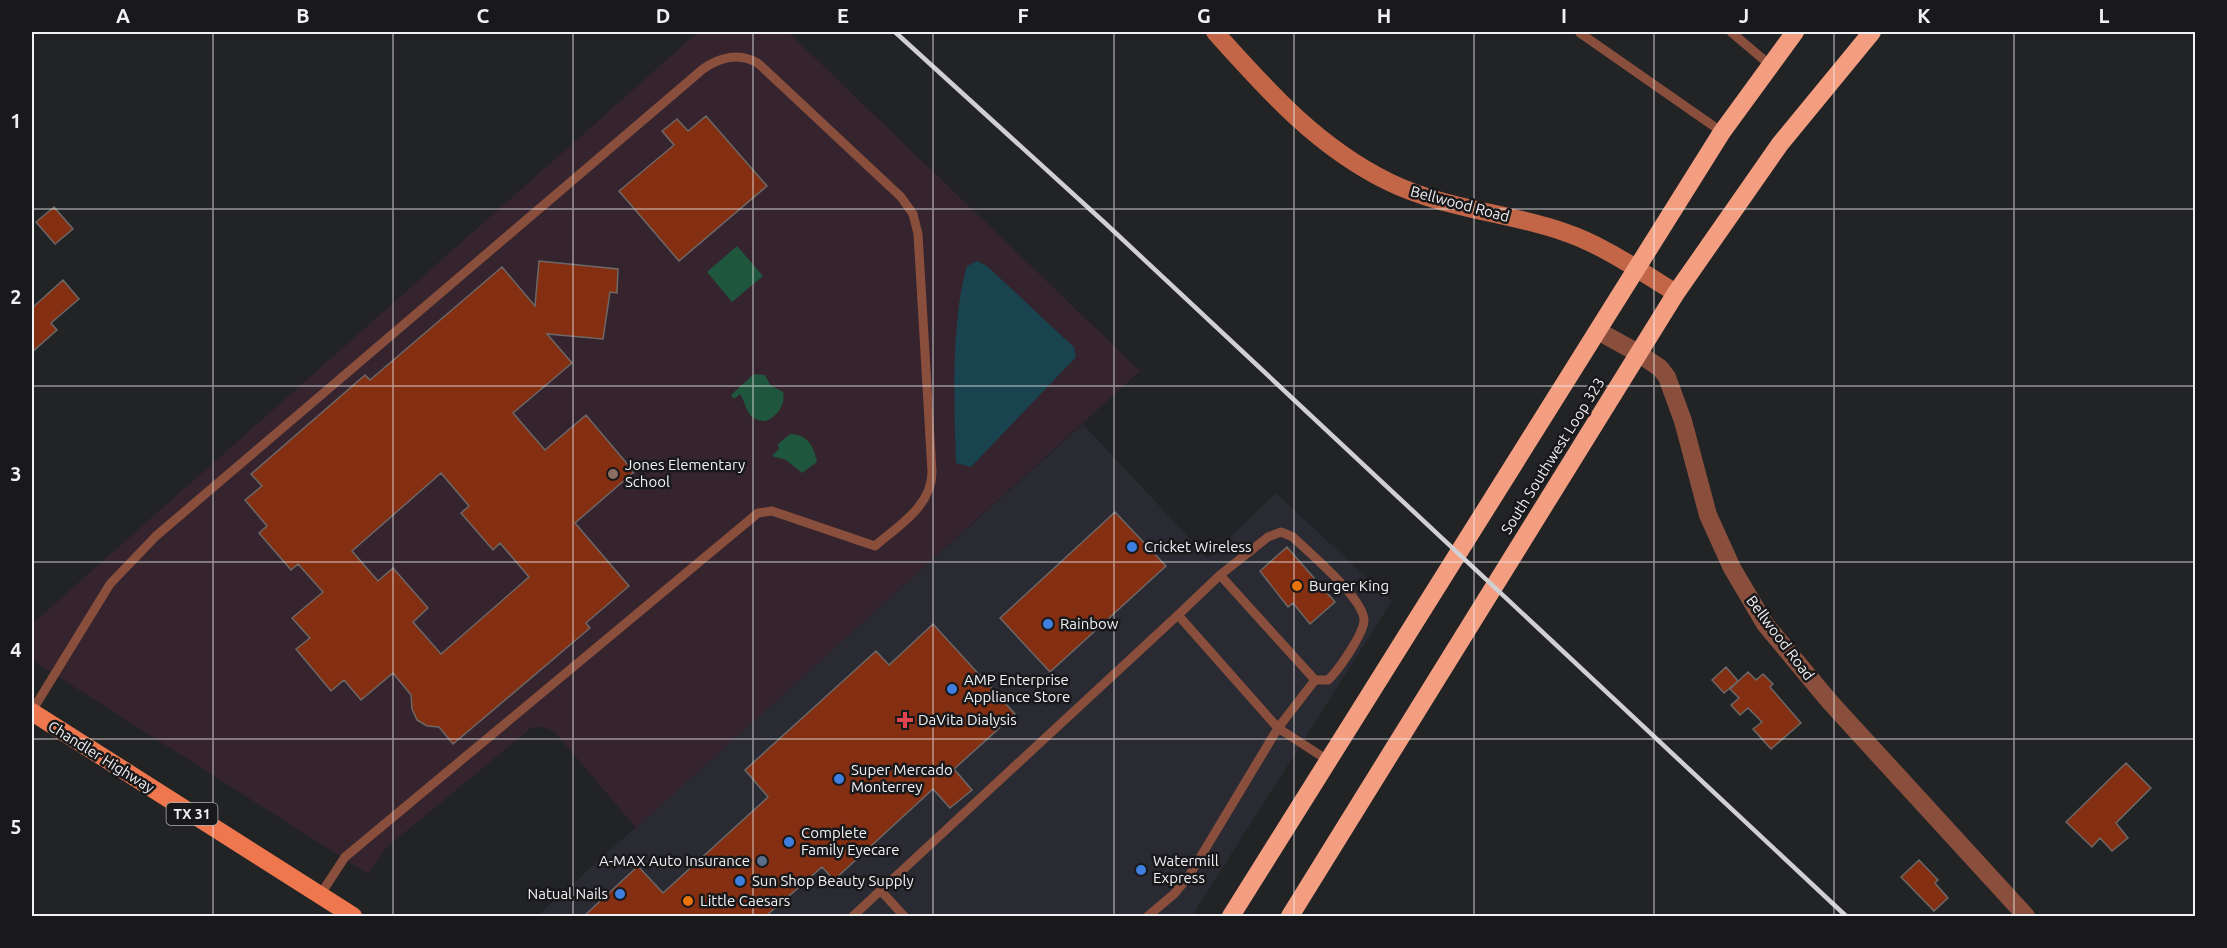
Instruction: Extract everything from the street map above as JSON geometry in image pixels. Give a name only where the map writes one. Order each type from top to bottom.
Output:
[{"type":"highway","name":"South Southwest Loop 323","points":[[1231,916],[1722,132],[1795,32]]},
{"type":"highway","name":"South Southwest Loop 323","points":[[1290,916],[1676,293],[1780,144],[1872,32]]},
{"type":"main road","name":"Chandler Highway","points":[[32,712],[353,916]]},
{"type":"street","name":"Bellwood Road","points":[[1215,32],[1292,117],[1350,161],[1371,173],[1423,197],[1565,232],[1676,293]]},
{"type":"street","name":"Bellwood Road","points":[[1598,331],[1660,368],[1673,390],[1707,515],[1732,568],[1765,624],[1830,702],[2026,916]]},
{"type":"lane","points":[[1731,32],[1770,65]]},
{"type":"lane","points":[[1580,33],[1722,132]]},
{"type":"lane","points":[[32,712],[110,584],[156,536],[703,69],[712,63],[733,57],[743,57],[759,64],[901,197],[913,213],[918,234],[932,472],[932,483],[926,498],[914,512],[875,546],[772,511],[758,513],[345,857],[320,896]]},
{"type":"lane","points":[[853,916],[1220,575],[1268,537],[1281,532],[1293,537],[1353,597],[1364,617],[1362,630],[1332,676],[1328,680],[1315,680],[1220,575]]},
{"type":"lane","points":[[1178,615],[1278,728],[1329,761]]},
{"type":"lane","points":[[1148,916],[1174,894],[1189,876],[1278,728],[1315,680]]},
{"type":"lane","points":[[881,891],[904,916]]},
{"type":"shaded area","name":"Jones Elementary School","points":[[698,32],[788,32],[1140,371],[636,828],[554,731],[542,727],[531,728],[387,847],[368,874],[32,660],[32,624]]},
{"type":"shaded area","points":[[1083,424],[1208,558],[1276,493],[1392,601],[1192,916],[537,916]]},
{"type":"green space","points":[[737,246],[763,276],[732,302],[707,272]]},
{"type":"green space","points":[[754,374],[765,375],[770,385],[783,392],[784,397],[780,410],[766,421],[751,416],[740,394],[734,399],[731,395]]},
{"type":"green space","points":[[790,434],[801,436],[809,442],[816,456],[817,462],[802,473],[786,460],[772,456],[779,449],[778,444]]},
{"type":"water","points":[[977,261],[987,266],[1074,347],[1076,357],[971,467],[956,463],[955,363],[958,311],[962,288],[967,266]]},
{"type":"building","points":[[706,116],[767,186],[679,261],[619,191],[674,145],[662,131],[677,119],[688,131]]},
{"type":"building","points":[[54,207],[73,229],[55,244],[36,222]]},
{"type":"building","points":[[539,261],[618,269],[617,293],[610,292],[603,339],[547,334],[572,363],[513,413],[545,450],[586,415],[634,472],[575,523],[629,586],[586,623],[590,628],[453,744],[439,727],[427,726],[417,720],[412,709],[411,695],[393,673],[361,700],[344,680],[331,691],[296,649],[310,638],[292,618],[323,592],[298,564],[291,570],[259,533],[267,526],[245,500],[262,486],[251,474],[365,375],[370,380],[502,267],[535,306]],"holes":[[[441,473],[469,506],[461,513],[493,550],[500,543],[529,577],[441,654],[413,622],[428,608],[393,568],[378,581],[352,551]]]},
{"type":"building","points":[[63,280],[79,299],[51,323],[57,330],[32,352],[32,308]]},
{"type":"building","points":[[1115,512],[1166,566],[1050,672],[1000,618]]},
{"type":"building","name":"Burger King","points":[[1287,547],[1335,602],[1310,624],[1293,603],[1288,607],[1260,571]]},
{"type":"building","points":[[933,624],[1015,714],[954,769],[972,790],[950,808],[933,789],[834,880],[822,867],[766,916],[584,916],[638,866],[663,893],[768,797],[745,770],[876,651],[889,665]]},
{"type":"building","points":[[1726,667],[1738,681],[1724,693],[1712,680]]},
{"type":"building","points":[[1748,672],[1756,680],[1763,674],[1773,684],[1770,687],[1801,723],[1771,749],[1753,729],[1762,722],[1748,708],[1740,715],[1731,705],[1739,698],[1730,689]]},
{"type":"building","points":[[2126,763],[2151,788],[2116,823],[2128,838],[2112,851],[2100,838],[2092,847],[2066,822]]},
{"type":"building","points":[[1919,860],[1938,880],[1935,883],[1948,898],[1934,911],[1901,877]]},
{"type":"railway","points":[[895,32],[1105,223],[1846,916]]},
{"type":"place","name":"Jones Elementary School","points":[[613,474]]},
{"type":"place","name":"Cricket Wireless","points":[[1132,547]]},
{"type":"place","name":"Burger King","points":[[1297,586]]},
{"type":"place","name":"Rainbow","points":[[1048,624]]},
{"type":"place","name":"AMP Enterprise Appliance Store","points":[[952,689]]},
{"type":"place","name":"DaVita Dialysis","points":[[905,720]]},
{"type":"place","name":"Super Mercado Monterrey","points":[[839,779]]},
{"type":"place","name":"Complete Family Eyecare","points":[[789,842]]},
{"type":"place","name":"A-MAX Auto Insurance","points":[[762,861]]},
{"type":"place","name":"Watermill Express","points":[[1141,870]]},
{"type":"place","name":"Sun Shop Beauty Supply","points":[[740,881]]},
{"type":"place","name":"Natual Nails","points":[[620,894]]},
{"type":"place","name":"Little Caesars","points":[[688,901]]}]
